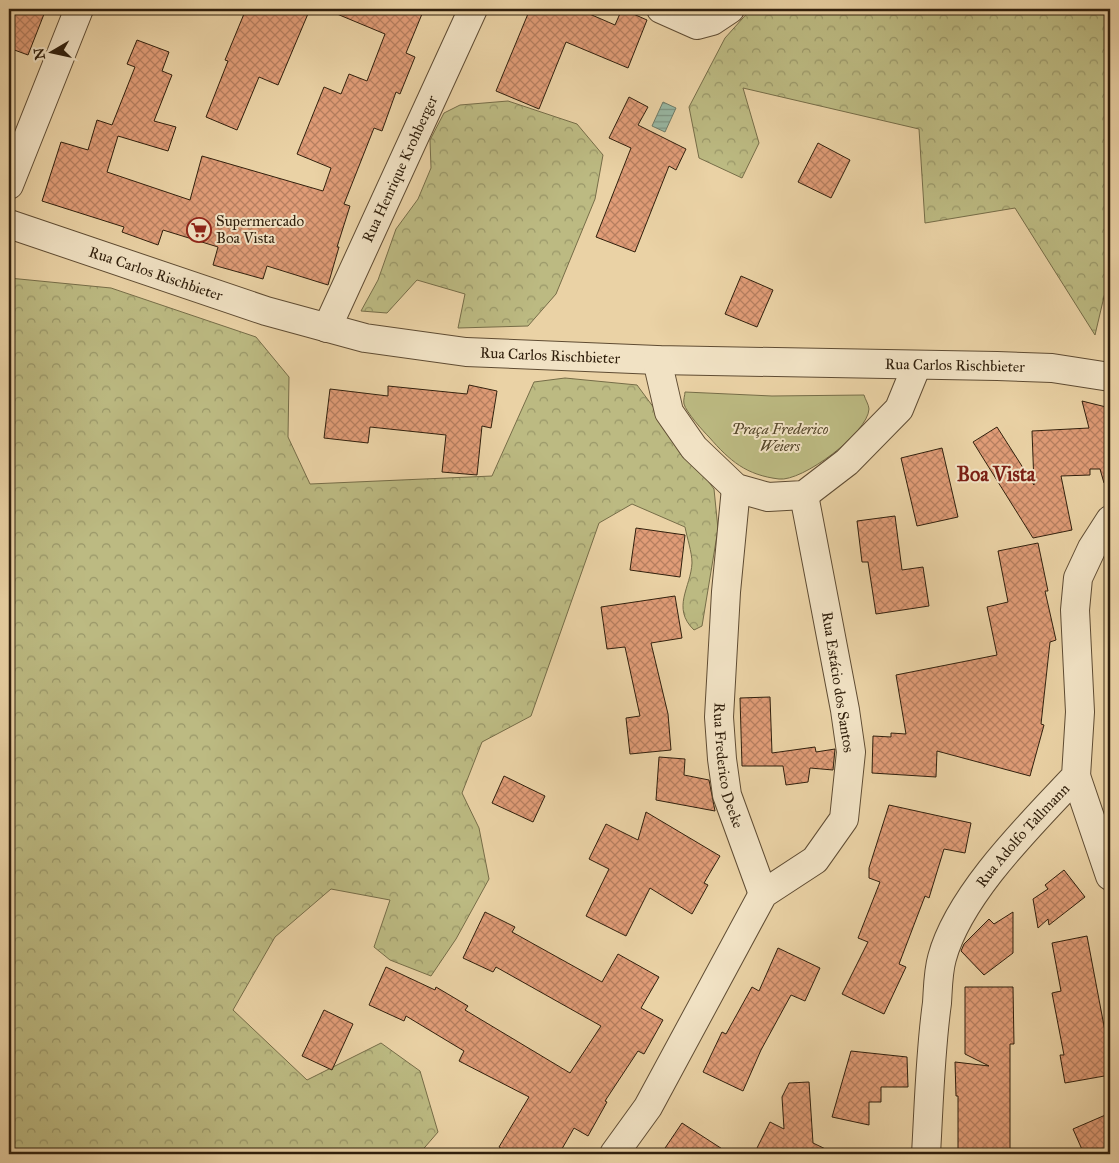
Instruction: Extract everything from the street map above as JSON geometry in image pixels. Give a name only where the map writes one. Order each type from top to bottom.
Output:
[{"type":"street","points":[[9,185],[79,9]]},
{"type":"street","name":"Rua Henrique Krohberger","points":[[327,328],[473,9]]},
{"type":"street","points":[[661,9],[697,25],[712,20],[730,9]]},
{"type":"street","name":"Rua Carlos Rischbieter","points":[[9,224],[266,311],[365,338],[466,352],[657,360],[1052,368],[1110,377]]},
{"type":"street","points":[[657,360],[669,412],[694,448],[736,488],[768,497],[804,495],[847,462],[899,409],[917,364]]},
{"type":"street","name":"Rua Frederico Deeke","points":[[736,488],[726,592],[719,716],[722,759],[728,795],[762,894]]},
{"type":"street","name":"Rua Estácio dos Santos","points":[[762,894],[816,860],[844,818],[850,778],[851,752],[845,710],[804,495]]},
{"type":"street","name":"Rua Adolfo Tallmann","points":[[926,1154],[935,1016],[942,958],[953,931],[977,890],[1022,833],[1076,776],[1080,712],[1075,610],[1078,578],[1092,548],[1110,520]]},
{"type":"street","points":[[1076,776],[1110,876]]},
{"type":"street","points":[[625,1151],[762,894]]},
{"type":"green space","points":[[751,9],[1110,9],[1110,271],[1095,335],[1015,208],[925,223],[919,129],[743,88],[759,143],[742,178],[699,158],[689,107],[725,38]]},
{"type":"green space","points":[[508,101],[577,124],[603,155],[595,199],[556,294],[528,326],[458,328],[465,294],[417,280],[387,313],[361,311],[378,280],[396,229],[418,199],[431,168],[430,140],[444,113],[460,105]]},
{"type":"green space","points":[[9,278],[111,288],[256,337],[289,377],[288,437],[310,484],[492,476],[534,382],[565,378],[637,385],[714,489],[718,529],[702,626],[694,630],[687,622],[683,605],[692,563],[685,527],[632,504],[599,523],[531,716],[482,742],[462,793],[479,828],[489,879],[456,939],[431,976],[390,960],[374,947],[390,900],[331,889],[275,937],[233,1010],[307,1080],[381,1043],[420,1071],[438,1132],[419,1154],[9,1154]]},
{"type":"green space","name":"Praça Frederico Weiers","points":[[685,392],[772,396],[864,395],[869,409],[866,419],[858,430],[832,454],[803,473],[779,479],[748,470],[724,453],[688,412],[684,402]]},
{"type":"shaded area","points":[[663,102],[676,108],[665,132],[652,126]]},
{"type":"building","points":[[9,9],[46,9],[28,55],[9,48]]},
{"type":"building","points":[[246,9],[310,9],[278,85],[259,77],[237,130],[206,117],[228,61],[225,60]]},
{"type":"building","points":[[325,9],[409,9],[422,14],[406,53],[415,57],[400,94],[396,92],[382,131],[374,128],[344,204],[350,206],[337,247],[339,247],[328,285],[267,266],[263,279],[213,265],[218,247],[163,230],[158,245],[122,232],[124,227],[42,201],[61,142],[88,150],[97,120],[112,125],[135,67],[127,64],[137,40],[169,52],[162,71],[172,75],[154,121],[176,127],[168,151],[118,136],[107,172],[190,200],[202,156],[323,191],[331,168],[297,154],[324,87],[341,94],[349,74],[367,81],[385,34]]},
{"type":"building","points":[[530,9],[578,9],[615,25],[622,9],[647,20],[628,68],[566,42],[539,109],[496,91]]},
{"type":"building","points":[[629,97],[648,107],[638,125],[686,149],[676,170],[669,166],[635,252],[596,237],[631,148],[609,138]]},
{"type":"building","points":[[818,143],[850,160],[831,198],[798,182]]},
{"type":"building","points":[[741,276],[773,290],[757,327],[725,314]]},
{"type":"building","points":[[469,385],[497,391],[491,428],[482,426],[477,475],[442,472],[446,435],[370,427],[368,443],[324,438],[330,389],[388,396],[388,386],[467,394]]},
{"type":"building","points":[[1082,401],[1110,408],[1110,482],[1104,483],[1100,469],[1090,469],[1090,475],[1061,476],[1072,530],[1033,538],[973,442],[997,427],[1034,485],[1032,431],[1089,428]]},
{"type":"building","points":[[942,448],[958,517],[917,526],[901,458]]},
{"type":"building","points":[[895,516],[902,570],[923,567],[929,606],[876,614],[868,562],[862,562],[857,521]]},
{"type":"building","points":[[636,528],[685,535],[680,577],[630,570]]},
{"type":"building","points":[[1038,543],[1048,591],[1045,591],[1056,640],[1050,642],[1041,724],[1044,725],[1030,776],[937,751],[936,777],[872,773],[873,736],[891,737],[891,733],[906,734],[896,675],[997,655],[987,607],[1008,602],[998,551]]},
{"type":"building","points":[[675,596],[682,638],[651,643],[668,714],[671,750],[630,754],[626,718],[640,716],[625,647],[607,649],[601,607]]},
{"type":"building","points":[[770,697],[772,753],[815,747],[816,752],[835,749],[833,770],[810,768],[808,782],[786,785],[783,766],[742,766],[740,698]]},
{"type":"building","points":[[659,757],[685,759],[684,775],[709,780],[715,811],[656,800]]},
{"type":"building","points":[[504,776],[545,796],[533,822],[492,803]]},
{"type":"building","points":[[889,805],[971,823],[965,853],[944,849],[929,898],[925,896],[899,964],[906,967],[884,1014],[842,994],[868,942],[858,938],[880,882],[869,878],[869,868]]},
{"type":"building","points":[[646,812],[720,856],[704,883],[708,885],[692,914],[650,888],[626,936],[586,916],[609,869],[589,859],[606,824],[638,840]]},
{"type":"building","points":[[1064,870],[1085,897],[1049,925],[1048,919],[1038,928],[1033,899],[1048,889],[1045,885]]},
{"type":"building","points":[[485,912],[515,927],[512,932],[602,982],[618,954],[659,977],[641,1008],[663,1020],[644,1054],[638,1051],[605,1101],[607,1102],[588,1136],[574,1128],[559,1154],[510,1154],[499,1147],[529,1097],[459,1061],[464,1051],[406,1016],[404,1021],[369,1005],[386,967],[435,990],[436,987],[468,1006],[465,1010],[570,1073],[601,1026],[496,967],[493,972],[463,958]]},
{"type":"building","points":[[1013,912],[1013,953],[984,975],[961,951],[964,944],[989,919],[994,924]]},
{"type":"building","points":[[1087,936],[1108,1047],[1110,1046],[1110,1075],[1065,1083],[1060,1055],[1064,1055],[1052,993],[1061,991],[1052,943]]},
{"type":"building","points":[[778,948],[820,968],[805,1001],[791,995],[761,1050],[743,1091],[703,1072],[722,1032],[726,1034],[752,987],[759,991]]},
{"type":"building","points":[[965,987],[1013,987],[1014,1044],[1010,1044],[1010,1154],[958,1154],[958,1096],[956,1096],[955,1062],[989,1066],[965,1054]]},
{"type":"building","points":[[324,1010],[353,1024],[332,1070],[302,1056]]},
{"type":"building","points":[[851,1051],[907,1057],[908,1087],[881,1087],[881,1102],[869,1102],[869,1125],[832,1117]]},
{"type":"building","points":[[809,1082],[813,1143],[836,1154],[754,1154],[770,1122],[784,1129],[782,1097],[789,1083]]},
{"type":"building","points":[[1110,1113],[1110,1154],[1084,1154],[1073,1129]]},
{"type":"building","points":[[682,1123],[730,1154],[661,1154]]},
{"type":"place","name":"Supermercado Boa Vista","points":[[199,230]]},
{"type":"district","name":"Boa Vista","points":[[996,474]]}]
